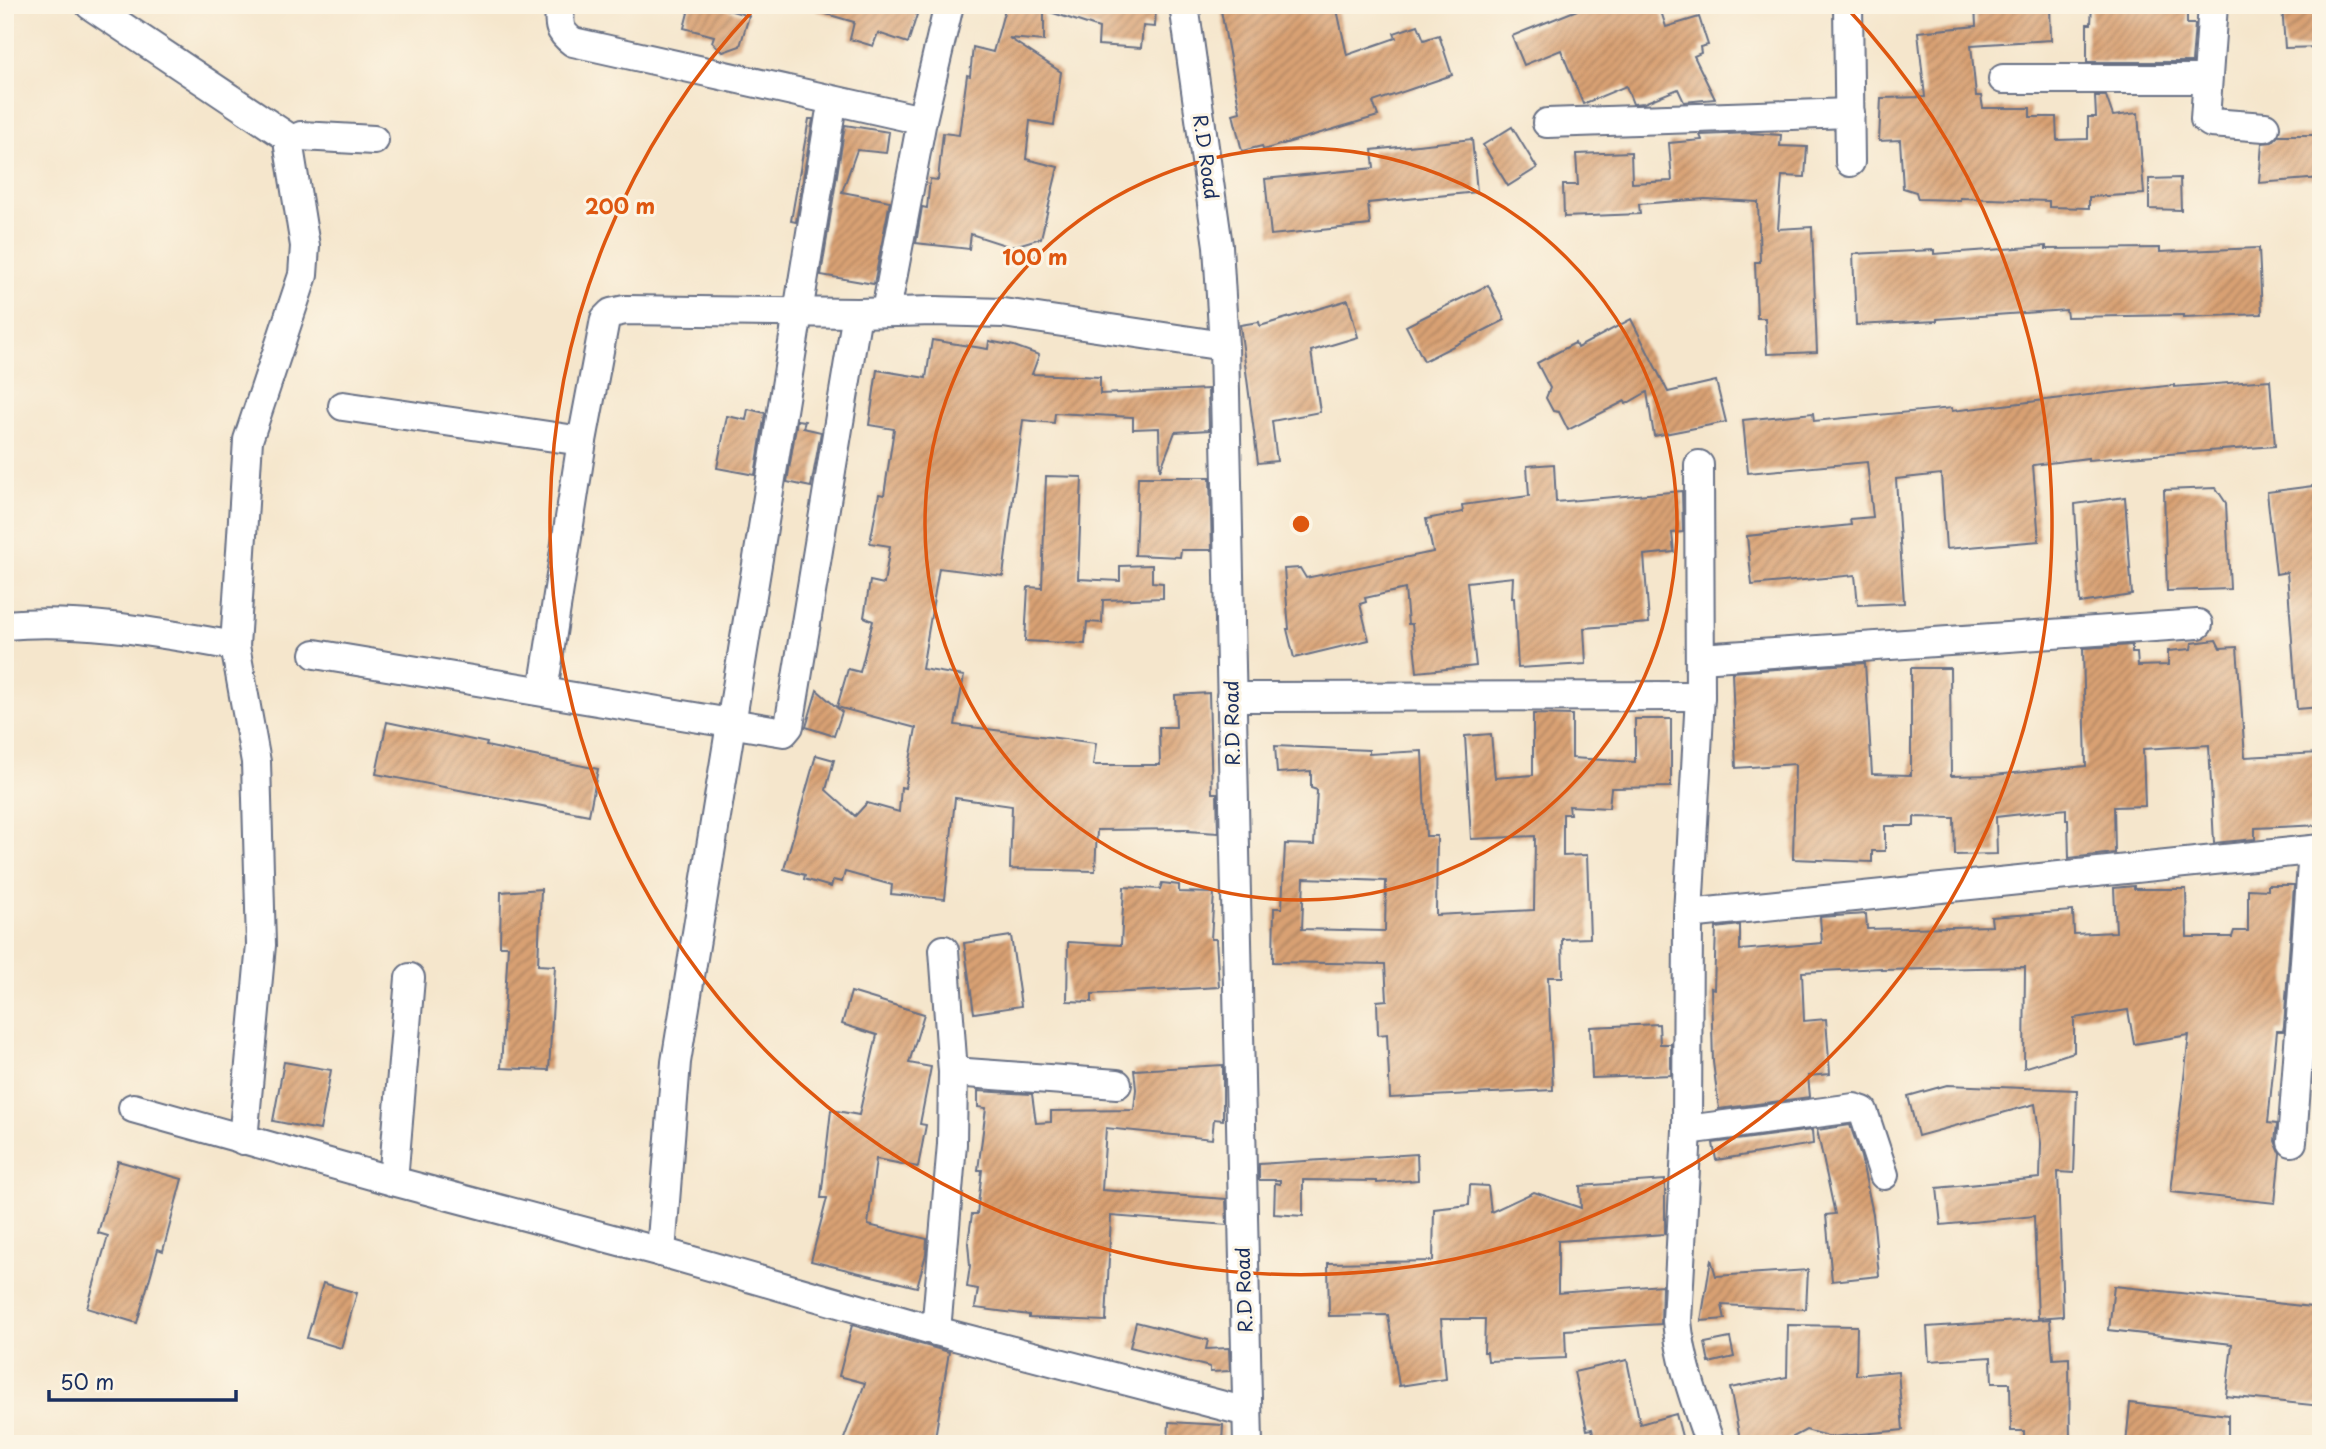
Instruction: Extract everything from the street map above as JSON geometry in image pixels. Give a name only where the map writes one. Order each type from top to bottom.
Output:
[{"type":"street","points":[[90,5],[292,140]]},
{"type":"street","points":[[560,5],[559,26],[562,34],[573,42],[922,120]]},
{"type":"street","name":"R.D Road","points":[[1184,5],[1218,246],[1224,346],[1248,1444]]},
{"type":"street","points":[[1847,5],[1850,162]]},
{"type":"street","points":[[2213,5],[2205,119],[2211,123],[2265,127]]},
{"type":"street","points":[[887,312],[922,120],[948,9]]},
{"type":"street","points":[[2003,79],[2207,79]]},
{"type":"street","points":[[1546,123],[1850,113]]},
{"type":"street","points":[[662,1252],[676,1062],[830,116]]},
{"type":"street","points":[[243,1140],[261,945],[256,762],[235,646],[248,440],[303,275],[305,246],[289,147],[292,140],[300,136],[374,140]]},
{"type":"street","points":[[543,691],[582,441],[606,319],[611,313],[625,310],[1003,313],[1224,346]]},
{"type":"street","points":[[315,654],[784,732],[789,726],[857,313]]},
{"type":"street","points":[[343,406],[582,441]]},
{"type":"street","points":[[1699,465],[1700,695],[1688,914],[1687,1130],[1677,1321],[1679,1344],[1689,1384],[1710,1444]]},
{"type":"street","points":[[1700,658],[2198,624]]},
{"type":"street","points":[[5,625],[90,625],[137,629],[235,646]]},
{"type":"street","points":[[1231,696],[1700,695]]},
{"type":"street","points":[[1688,914],[2317,850],[2292,1142]]},
{"type":"street","points":[[936,1331],[950,1184],[953,1072],[944,950]]},
{"type":"street","points":[[393,1181],[410,978]]},
{"type":"street","points":[[953,1072],[1117,1084]]},
{"type":"street","points":[[133,1108],[393,1181],[662,1252],[936,1331],[1247,1412]]},
{"type":"street","points":[[1687,1130],[1854,1108],[1863,1111],[1884,1175]]},
{"type":"building","points":[[690,5],[726,5],[725,9],[749,16],[740,46],[723,52],[712,42],[714,36],[684,28]]},
{"type":"building","points":[[817,5],[920,5],[908,43],[878,33],[873,46],[850,39],[854,22],[816,11]]},
{"type":"building","points":[[1006,5],[1156,5],[1155,27],[1143,26],[1141,48],[1098,45],[1099,28],[1044,10],[1044,41],[1009,38],[1061,72],[1054,125],[1030,121],[1026,159],[1058,167],[1041,238],[1011,247],[971,234],[969,249],[916,243],[922,207],[927,208],[930,179],[938,180],[943,133],[959,135],[973,47],[993,52]]},
{"type":"building","points":[[1220,5],[1336,5],[1347,55],[1396,38],[1394,33],[1418,25],[1424,40],[1439,35],[1452,75],[1373,102],[1378,116],[1263,150],[1262,146],[1242,151],[1233,114],[1240,112]]},
{"type":"building","points":[[1577,5],[1659,5],[1666,27],[1699,17],[1708,45],[1700,47],[1701,53],[1694,56],[1715,99],[1684,102],[1678,89],[1644,103],[1633,104],[1626,86],[1583,104],[1561,50],[1524,65],[1512,36],[1577,10]]},
{"type":"building","points":[[1975,5],[2050,5],[2051,40],[1971,45],[1976,96],[1981,96],[1983,108],[2030,108],[2030,117],[2056,117],[2057,140],[2088,139],[2088,117],[2096,117],[2095,96],[2106,96],[2113,116],[2138,113],[2144,194],[2089,197],[2089,208],[2049,207],[2049,201],[1918,199],[1916,192],[1903,188],[1900,140],[1879,141],[1881,98],[1925,97],[1918,32],[1976,26]]},
{"type":"building","points":[[2092,5],[2187,5],[2187,24],[2195,24],[2192,62],[2087,62],[2087,24],[2091,24]]},
{"type":"building","points":[[2282,5],[2321,5],[2321,47],[2285,48]]},
{"type":"building","points":[[809,119],[813,119],[796,222],[791,221]]},
{"type":"building","points":[[845,125],[889,132],[886,153],[857,150],[842,192],[890,201],[874,284],[821,275]]},
{"type":"building","points":[[1512,127],[1537,168],[1508,186],[1483,145]]},
{"type":"building","points":[[1700,135],[1781,135],[1780,146],[1807,147],[1805,177],[1782,176],[1778,229],[1812,227],[1817,352],[1767,354],[1765,318],[1757,318],[1755,262],[1760,262],[1758,202],[1705,199],[1639,204],[1640,214],[1564,217],[1563,185],[1578,185],[1576,154],[1631,152],[1632,183],[1672,181],[1669,143],[1702,140]]},
{"type":"building","points":[[2279,135],[2321,135],[2321,178],[2259,183],[2262,143],[2272,142]]},
{"type":"building","points":[[1472,139],[1477,192],[1368,203],[1370,225],[1271,235],[1265,179],[1374,168],[1372,150]]},
{"type":"building","points":[[2180,178],[2181,210],[2149,209],[2149,179]]},
{"type":"building","points":[[2046,246],[2046,249],[2160,248],[2160,252],[2259,248],[2262,314],[2067,317],[2066,310],[1856,325],[1853,254],[1934,250],[1934,254]]},
{"type":"building","points":[[1488,285],[1505,320],[1424,361],[1406,326]]},
{"type":"building","points":[[1348,300],[1358,337],[1311,351],[1320,412],[1272,421],[1277,461],[1258,463],[1240,325],[1259,322],[1260,326]]},
{"type":"building","points":[[1631,319],[1668,392],[1716,381],[1726,422],[1654,436],[1647,392],[1568,430],[1559,412],[1553,411],[1546,398],[1550,388],[1537,363],[1575,343],[1577,348]]},
{"type":"building","points":[[932,340],[988,349],[989,341],[1014,346],[1039,355],[1032,374],[1100,377],[1100,394],[1208,389],[1209,430],[1175,432],[1160,471],[1159,428],[1133,429],[1133,417],[1055,413],[1054,423],[1023,420],[1003,576],[939,568],[922,669],[964,676],[955,725],[1096,743],[1093,765],[1160,765],[1159,727],[1176,727],[1175,695],[1209,693],[1212,793],[1217,793],[1218,833],[1188,831],[1189,829],[1097,830],[1095,871],[1010,869],[1012,806],[955,798],[945,899],[891,894],[892,885],[845,872],[842,882],[833,880],[831,887],[804,879],[805,875],[784,869],[816,755],[834,760],[826,790],[855,816],[867,803],[899,812],[901,787],[905,788],[916,728],[837,707],[848,669],[860,672],[873,621],[864,617],[870,581],[884,584],[890,546],[870,543],[879,494],[884,495],[894,429],[869,425],[877,370],[926,378]]},
{"type":"building","points":[[2270,380],[2275,446],[2088,458],[2033,465],[2039,541],[1946,549],[1941,474],[1896,479],[1904,603],[1858,605],[1855,575],[1752,585],[1747,536],[1851,525],[1850,519],[1873,517],[1867,462],[1748,473],[1743,420],[1813,413],[1814,421],[1952,408],[1952,411],[2174,385]]},
{"type":"building","points":[[748,409],[765,413],[755,475],[717,468],[727,416],[746,420]]},
{"type":"building","points":[[797,420],[805,421],[803,428],[821,432],[811,487],[787,482]]},
{"type":"building","points":[[1554,464],[1556,502],[1682,491],[1683,532],[1672,533],[1674,552],[1644,555],[1649,623],[1584,628],[1586,664],[1518,668],[1512,598],[1513,577],[1467,582],[1476,666],[1417,672],[1405,589],[1365,598],[1366,602],[1360,604],[1369,640],[1294,658],[1287,629],[1284,569],[1300,568],[1306,578],[1433,552],[1426,519],[1463,512],[1462,505],[1529,496],[1527,466]]},
{"type":"building","points":[[1046,476],[1082,477],[1078,579],[1120,581],[1120,566],[1152,565],[1152,582],[1163,583],[1163,598],[1103,600],[1102,623],[1087,622],[1085,644],[1025,641],[1028,587],[1042,588]]},
{"type":"building","points":[[1138,477],[1210,477],[1212,550],[1181,550],[1180,557],[1135,555]]},
{"type":"building","points":[[2321,485],[2321,707],[2297,709],[2287,572],[2276,574],[2267,492]]},
{"type":"building","points":[[2216,488],[2226,503],[2230,589],[2167,591],[2164,490]]},
{"type":"building","points":[[2125,497],[2132,595],[2080,603],[2075,504]]},
{"type":"building","points":[[2216,640],[2220,648],[2237,647],[2245,757],[2319,753],[2321,825],[2255,828],[2255,839],[2214,843],[2209,745],[2143,749],[2145,806],[2114,807],[2115,853],[2069,858],[2066,809],[1996,817],[1997,854],[1955,855],[1954,818],[1914,817],[1914,826],[1885,826],[1885,851],[1872,851],[1872,862],[1793,859],[1795,764],[1736,768],[1732,672],[1865,663],[1872,774],[1911,775],[1911,668],[1950,668],[1951,776],[1994,775],[2086,766],[2083,648],[2132,645],[2132,653],[2137,653],[2138,666],[2168,665],[2168,651],[2191,649],[2192,643]]},
{"type":"building","points":[[817,690],[842,712],[834,736],[806,727]]},
{"type":"building","points":[[1533,714],[1572,715],[1572,758],[1635,762],[1635,719],[1671,719],[1671,787],[1611,788],[1609,808],[1569,806],[1570,814],[1563,814],[1563,856],[1587,855],[1590,938],[1562,939],[1563,977],[1548,977],[1553,1090],[1390,1098],[1387,1034],[1378,1035],[1377,1001],[1387,1000],[1385,964],[1273,962],[1274,908],[1282,908],[1285,844],[1314,845],[1317,790],[1311,788],[1311,771],[1277,773],[1275,746],[1369,750],[1369,754],[1422,751],[1426,836],[1437,836],[1436,915],[1534,910],[1535,836],[1471,839],[1465,736],[1491,734],[1495,778],[1533,775]],"holes":[[[1304,878],[1386,881],[1385,931],[1302,929]]]},
{"type":"building","points":[[387,722],[598,769],[589,815],[376,774]]},
{"type":"building","points":[[1162,883],[1179,885],[1179,892],[1214,893],[1211,939],[1216,939],[1219,987],[1092,994],[1092,1002],[1067,1001],[1068,942],[1121,945],[1124,887],[1160,889]]},
{"type":"building","points":[[2268,885],[2294,885],[2284,1026],[2283,1031],[2277,1031],[2268,1123],[2277,1124],[2275,1141],[2280,1153],[2275,1203],[2171,1192],[2189,1035],[2134,1044],[2128,1010],[2074,1018],[2074,1052],[2024,1068],[2025,967],[1881,968],[1802,972],[1804,1021],[1826,1019],[1830,1074],[1808,1076],[1810,1097],[1719,1109],[1713,1062],[1711,988],[1714,989],[1716,928],[1740,925],[1740,950],[1822,943],[1820,917],[1866,914],[1867,929],[1992,926],[1991,917],[2073,911],[2074,934],[2116,932],[2114,888],[2134,886],[2134,889],[2186,889],[2187,937],[2232,937],[2234,931],[2248,931],[2248,889],[2268,890]]},
{"type":"building","points":[[541,889],[538,965],[555,966],[549,1070],[501,1068],[508,946],[500,946],[501,892]]},
{"type":"building","points":[[1011,936],[1021,1006],[974,1013],[964,943]]},
{"type":"building","points":[[851,992],[924,1014],[909,1063],[931,1067],[920,1124],[926,1125],[918,1167],[876,1159],[868,1225],[927,1239],[917,1287],[811,1261],[827,1198],[821,1198],[831,1110],[859,1115],[877,1035],[842,1024]]},
{"type":"building","points":[[1659,1024],[1660,1044],[1671,1044],[1671,1075],[1592,1078],[1590,1027]]},
{"type":"building","points":[[284,1062],[331,1070],[320,1130],[273,1121]]},
{"type":"building","points":[[1223,1065],[1223,1120],[1214,1119],[1212,1139],[1106,1128],[1102,1190],[1226,1199],[1227,1225],[1111,1216],[1106,1321],[1029,1318],[1029,1315],[975,1308],[978,1289],[967,1287],[970,1266],[968,1243],[972,1214],[977,1214],[982,1170],[978,1170],[986,1108],[978,1107],[978,1091],[1032,1094],[1036,1123],[1051,1122],[1051,1111],[1134,1110],[1134,1070]]},
{"type":"building","points":[[1947,1085],[2077,1090],[2074,1173],[2058,1172],[2063,1316],[2038,1318],[2034,1216],[1941,1225],[1937,1188],[2040,1178],[2041,1143],[2035,1104],[1918,1136],[1908,1096]]},
{"type":"building","points":[[1850,1125],[1861,1157],[1873,1214],[1879,1276],[1832,1281],[1826,1215],[1835,1214],[1817,1130]]},
{"type":"building","points":[[1812,1130],[1813,1144],[1716,1160],[1713,1143]]},
{"type":"building","points":[[1417,1154],[1418,1180],[1377,1183],[1303,1180],[1303,1216],[1274,1214],[1275,1183],[1280,1184],[1280,1180],[1259,1180],[1259,1164]]},
{"type":"building","points":[[118,1161],[182,1179],[163,1251],[158,1249],[137,1323],[87,1308],[108,1236],[98,1233]]},
{"type":"building","points":[[1665,1180],[1665,1234],[1558,1241],[1558,1293],[1662,1285],[1661,1324],[1565,1330],[1566,1358],[1488,1361],[1487,1352],[1484,1352],[1485,1319],[1441,1319],[1446,1379],[1399,1386],[1388,1315],[1329,1316],[1328,1263],[1433,1261],[1434,1209],[1469,1205],[1470,1185],[1488,1186],[1491,1212],[1534,1192],[1581,1208],[1580,1186]]},
{"type":"building","points":[[1711,1259],[1716,1276],[1808,1270],[1806,1309],[1722,1305],[1725,1319],[1701,1321]]},
{"type":"building","points":[[323,1283],[357,1293],[341,1348],[307,1338]]},
{"type":"building","points":[[2114,1286],[2321,1308],[2321,1406],[2226,1396],[2232,1344],[2109,1330]]},
{"type":"building","points":[[2050,1319],[2053,1359],[2069,1358],[2070,1444],[2024,1444],[2024,1431],[2011,1431],[2010,1383],[1992,1383],[1991,1357],[1929,1361],[1927,1327]]},
{"type":"building","points":[[1136,1322],[1208,1340],[1206,1349],[1229,1348],[1230,1371],[1210,1372],[1210,1367],[1130,1347]]},
{"type":"building","points":[[852,1325],[949,1352],[934,1444],[842,1444],[865,1383],[839,1376]]},
{"type":"building","points":[[1788,1325],[1857,1326],[1856,1375],[1898,1371],[1903,1430],[1831,1437],[1806,1430],[1780,1444],[1741,1444],[1730,1388],[1787,1377]]},
{"type":"building","points":[[1730,1338],[1734,1357],[1709,1363],[1705,1343]]},
{"type":"building","points":[[1627,1360],[1640,1424],[1676,1414],[1684,1444],[1590,1444],[1590,1437],[1594,1436],[1592,1429],[1587,1430],[1574,1372]]},
{"type":"building","points":[[2130,1403],[2228,1415],[2228,1444],[2126,1444]]},
{"type":"building","points":[[1169,1422],[1223,1425],[1222,1444],[1168,1444]]}]
